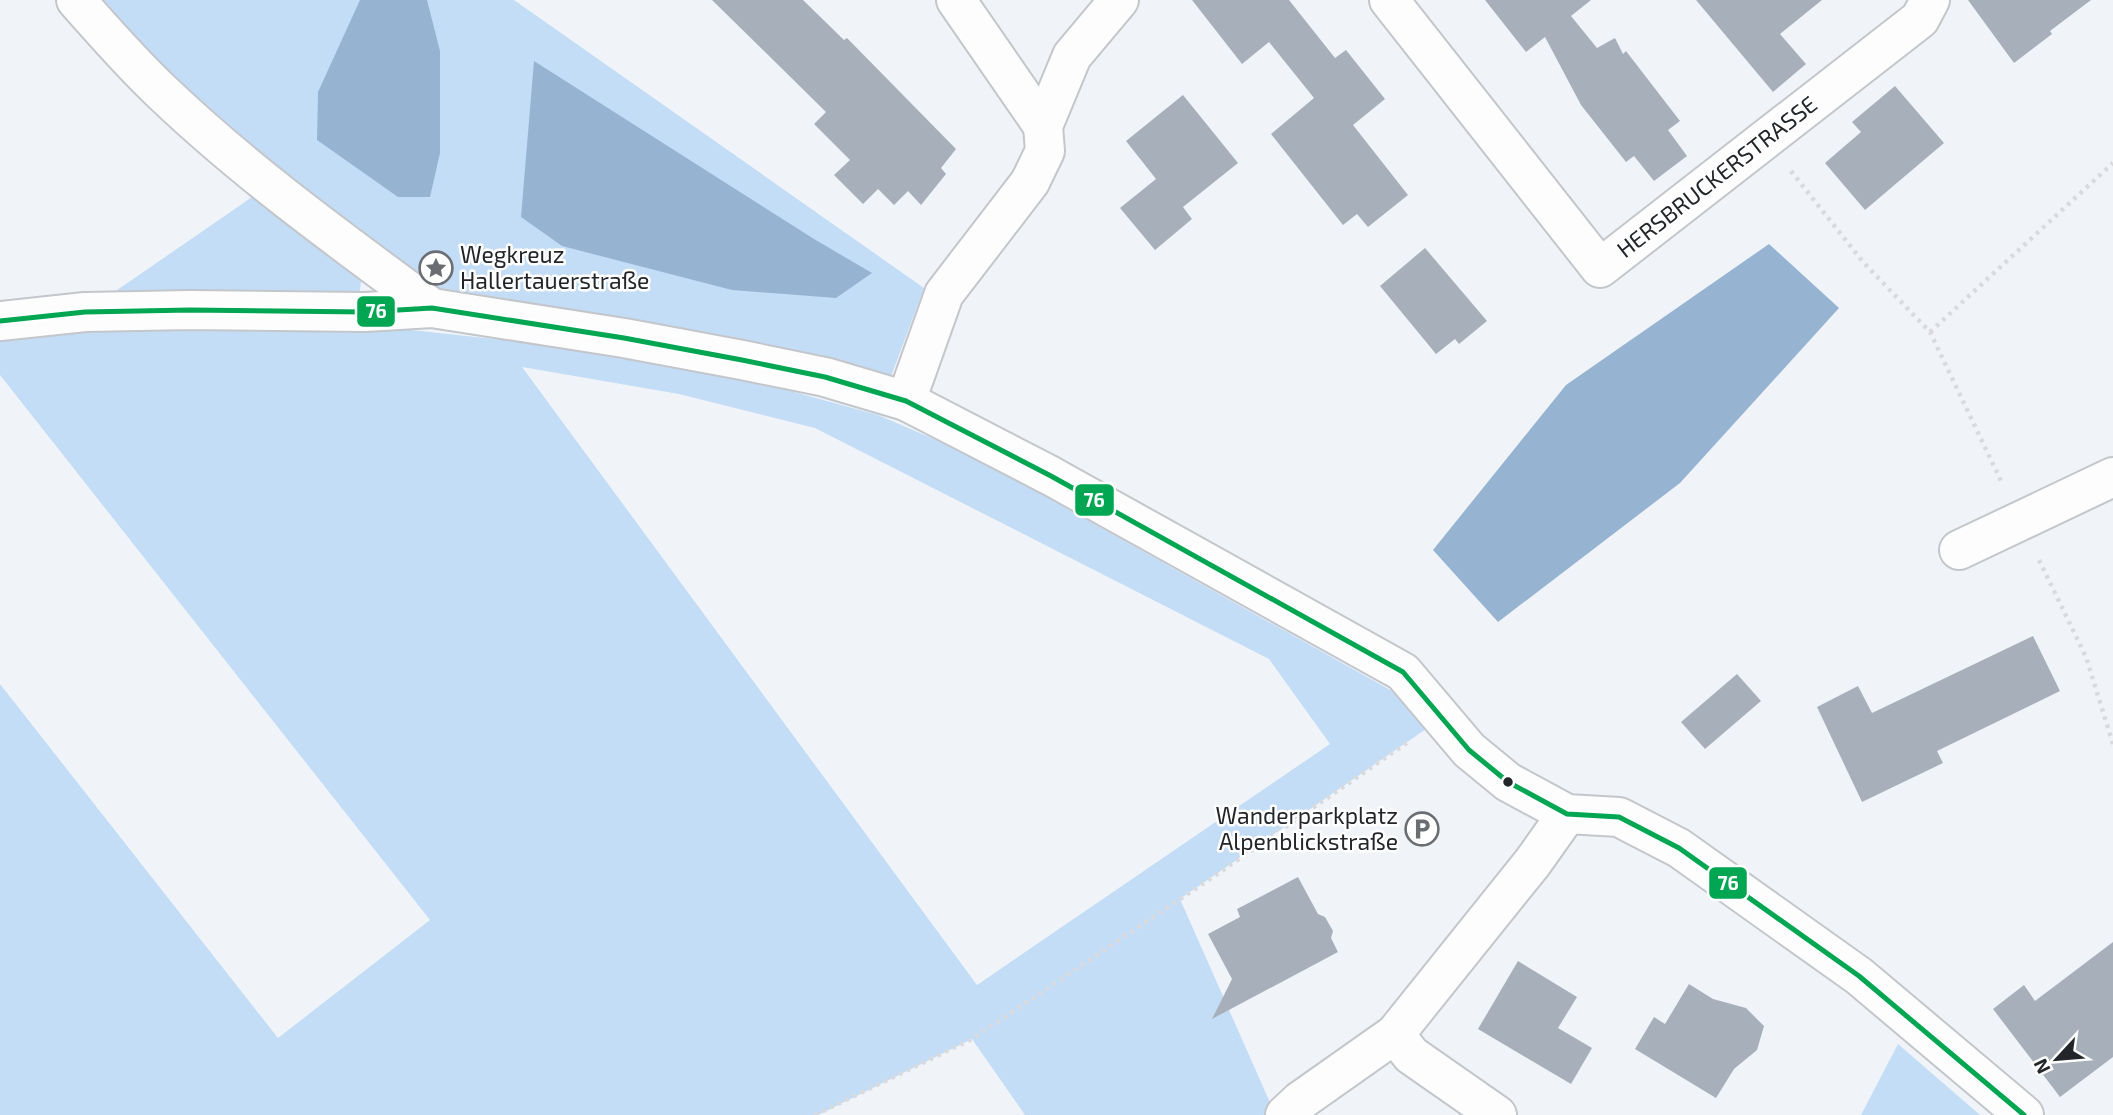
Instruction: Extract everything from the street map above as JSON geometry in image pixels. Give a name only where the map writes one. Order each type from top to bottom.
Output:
[{"type":"street","points":[[76,0],[162,93],[238,160],[432,308]]},
{"type":"street","points":[[956,0],[1043,126]]},
{"type":"street","points":[[906,401],[944,294],[1030,182],[1045,151],[1043,126],[1072,56],[1119,0]]},
{"type":"street","name":"HERSBRUCKERSTRASSE","points":[[1390,0],[1600,268],[1920,19],[1930,0]]},
{"type":"street","points":[[0,321],[85,312],[365,312],[432,308],[624,338],[766,365],[825,377],[906,401],[1051,476],[1403,672],[1469,750],[1508,782],[1567,814],[1619,817],[1679,848],[1859,976],[2024,1115]]},
{"type":"street","points":[[1959,550],[2113,477]]},
{"type":"street","points":[[1285,1115],[1300,1101],[1395,1034],[1533,862],[1567,814]]},
{"type":"street","points":[[1395,1034],[1411,1055],[1497,1115]]},
{"type":"path","points":[[1766,139],[1863,262],[1930,332],[2086,657],[2113,744]]},
{"type":"path","points":[[1930,332],[2113,163]]},
{"type":"path","points":[[815,1115],[972,1039],[1210,879],[1442,716]]},
{"type":"shaded area","points":[[94,0],[514,0],[924,288],[890,379],[489,302],[428,285],[213,118]]},
{"type":"shaded area","points":[[360,0],[427,0],[440,51],[440,153],[430,197],[398,197],[317,140],[318,92]]},
{"type":"shaded area","points":[[534,61],[872,273],[836,298],[732,290],[562,246],[521,217]]},
{"type":"shaded area","points":[[255,195],[362,275],[358,304],[107,297]]},
{"type":"shaded area","points":[[1769,244],[1839,308],[1680,483],[1498,622],[1433,550],[1566,385]]},
{"type":"shaded area","points":[[205,319],[393,328],[670,358],[878,415],[973,456],[1392,691],[1426,729],[1180,899],[1272,1107],[1263,1115],[1025,1115],[972,1039],[818,1115],[0,1115],[0,684],[278,1038],[430,920],[0,375],[0,333]],"holes":[[[522,367],[679,394],[815,428],[1269,659],[1330,744],[977,985]]]},
{"type":"shaded area","points":[[1898,1044],[1980,1115],[1861,1115]]},
{"type":"building","points":[[712,0],[803,0],[844,40],[847,38],[956,149],[941,168],[946,174],[921,205],[908,191],[894,205],[878,189],[863,204],[834,175],[850,160],[814,124],[826,112]]},
{"type":"building","points":[[1192,0],[1289,0],[1335,58],[1346,50],[1385,99],[1353,125],[1408,195],[1368,227],[1357,214],[1343,225],[1271,134],[1314,98],[1269,42],[1242,64]]},
{"type":"building","points":[[1485,0],[1591,0],[1571,16],[1597,48],[1615,38],[1623,54],[1626,51],[1680,121],[1668,130],[1687,156],[1654,181],[1634,156],[1626,162],[1581,105],[1545,37],[1526,52]]},
{"type":"building","points":[[1696,0],[1822,0],[1780,34],[1806,64],[1773,92]]},
{"type":"building","points":[[1968,0],[2091,0],[2014,63]]},
{"type":"building","points":[[1895,86],[1944,143],[1865,210],[1825,163],[1861,132],[1852,122]]},
{"type":"building","points":[[1183,95],[1238,163],[1183,207],[1192,219],[1155,250],[1120,208],[1156,179],[1126,141]]},
{"type":"building","points":[[1425,248],[1487,321],[1459,344],[1455,339],[1436,354],[1380,286]]},
{"type":"building","points":[[2033,636],[2060,691],[1937,751],[1943,763],[1862,802],[1817,707],[1858,686],[1872,713]]},
{"type":"building","points":[[1737,674],[1761,701],[1705,749],[1681,722]]},
{"type":"building","points":[[1298,877],[1318,914],[1325,917],[1333,931],[1331,938],[1338,952],[1212,1019],[1232,979],[1208,934],[1240,917],[1237,909]]},
{"type":"building","points":[[2113,942],[2113,1057],[2060,1097],[1993,1009],[2024,985],[2035,1001]]},
{"type":"building","points":[[1518,961],[1577,997],[1558,1028],[1592,1048],[1571,1084],[1478,1029]]},
{"type":"building","points":[[1689,984],[1713,999],[1746,1008],[1764,1026],[1757,1050],[1734,1069],[1716,1098],[1635,1049],[1654,1017],[1665,1024]]},
{"type":"transit line","name":"76","points":[[0,321],[85,312],[365,312],[432,308],[624,338],[742,360],[825,377],[906,401],[1051,476],[1403,672],[1469,750],[1508,782],[1567,814],[1619,817],[1679,848],[1859,976],[2024,1115]]},
{"type":"place","name":"Wegkreuz Hallertauerstraße","points":[[436,268]]},
{"type":"place","name":"Wanderparkplatz Alpenblickstraße","points":[[1422,829]]}]
